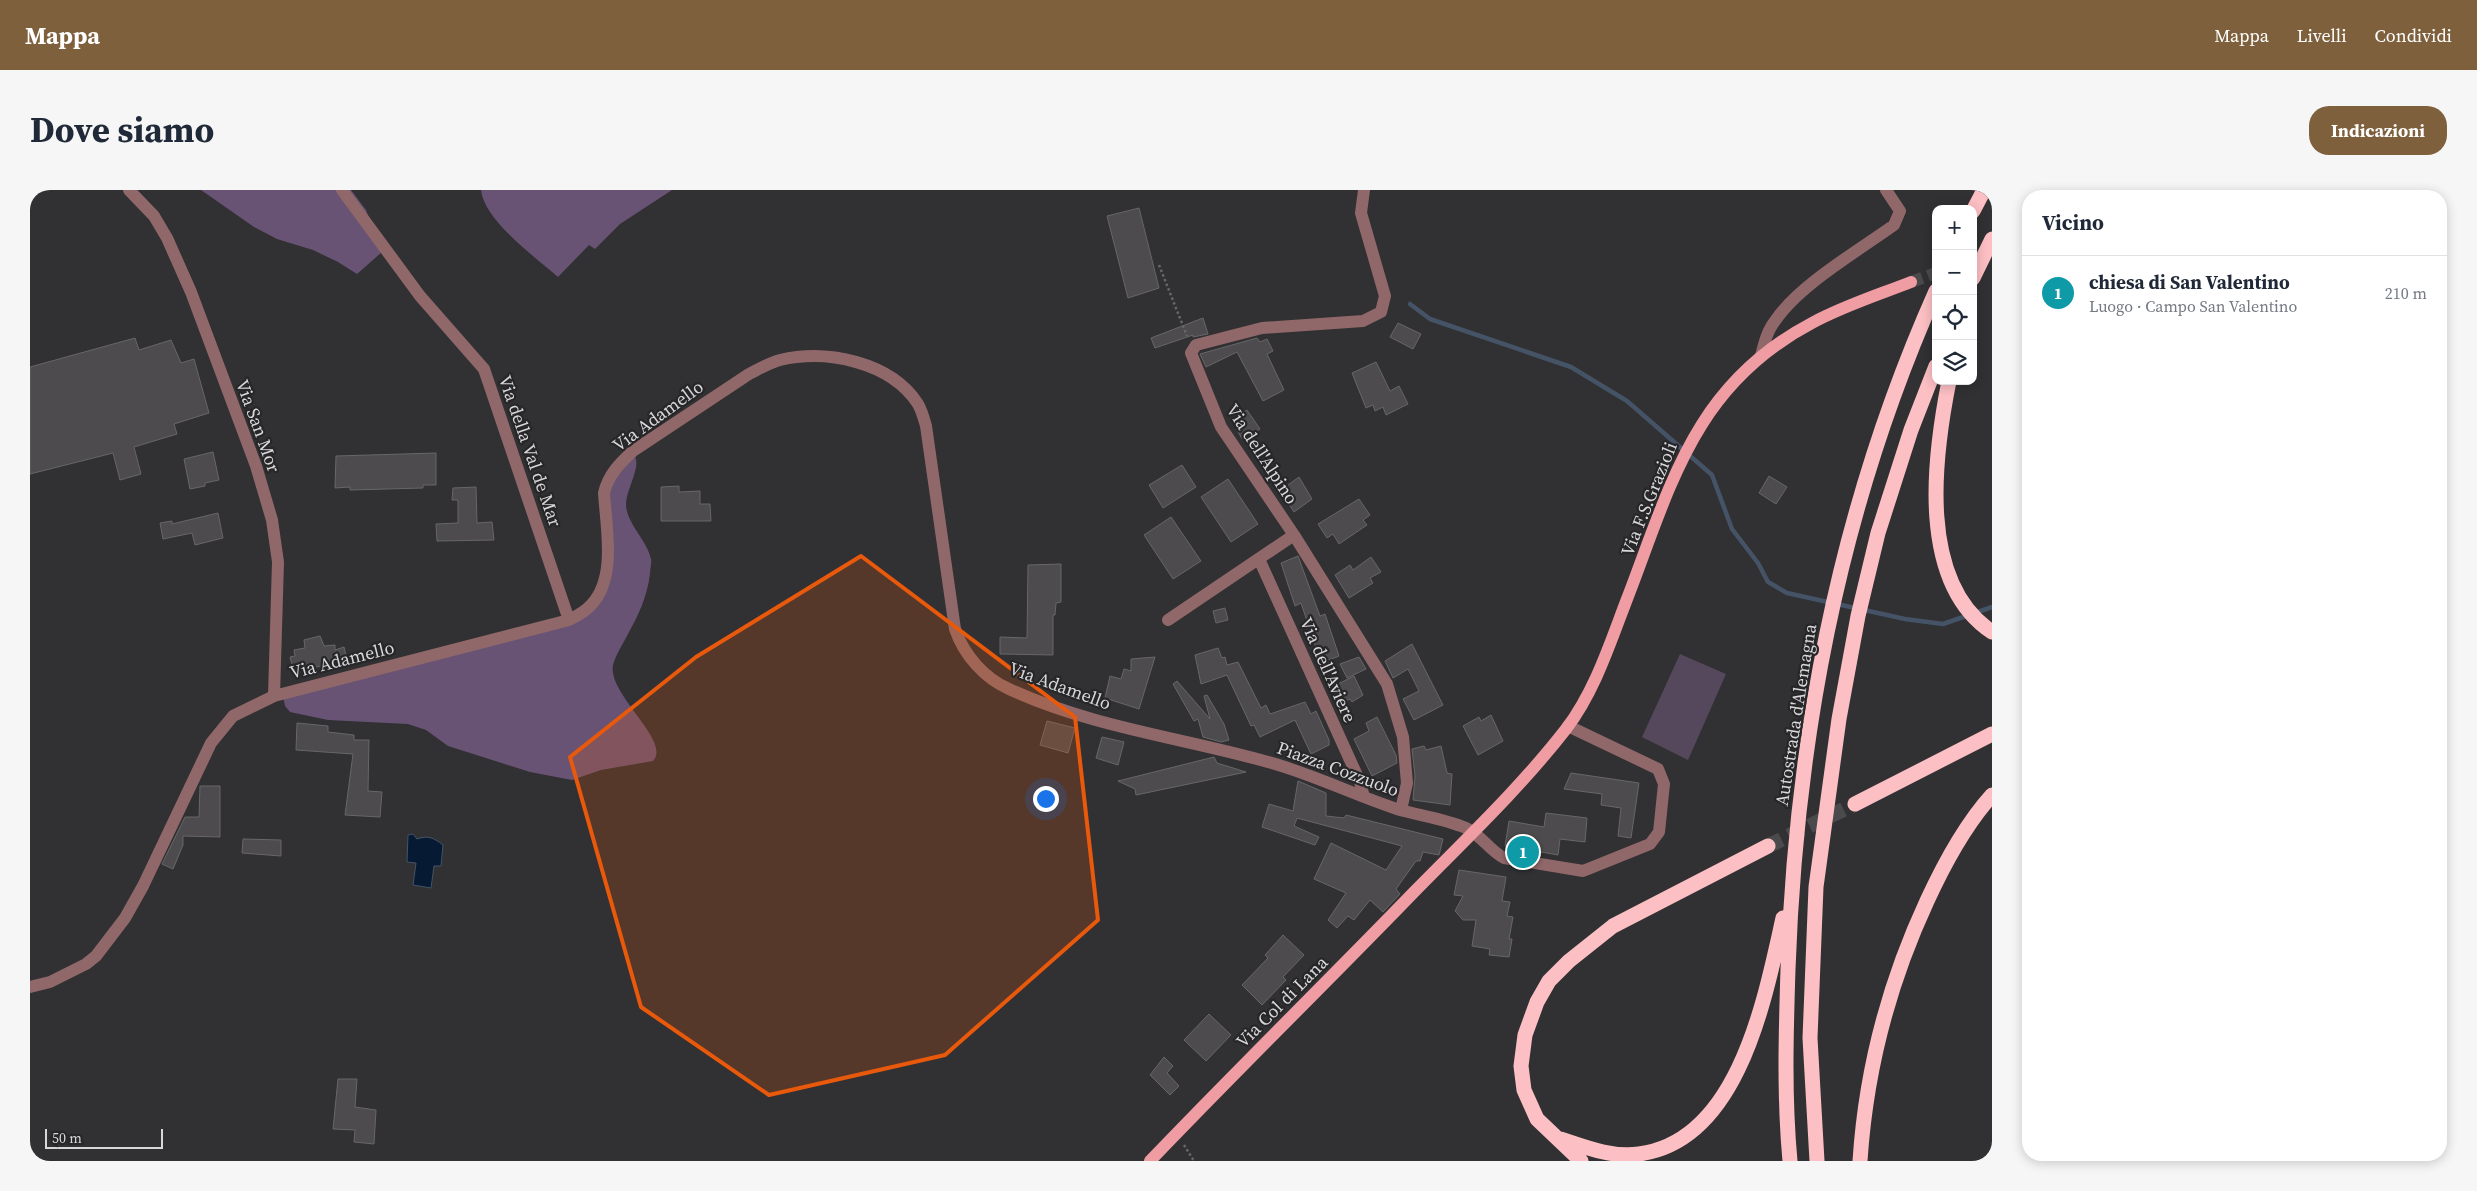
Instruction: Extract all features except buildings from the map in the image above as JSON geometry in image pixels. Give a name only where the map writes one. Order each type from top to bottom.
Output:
[{"type":"highway","points":[[1976,205],[1984,190]]},
{"type":"highway","points":[[1977,269],[1992,239]]},
{"type":"highway","points":[[1977,273],[1983,256]]},
{"type":"highway","name":"Autostrada d'Alemagna","points":[[1790,1161],[1786,1035],[1791,886],[1811,716],[1831,609],[1850,530],[1882,427],[1934,295]]},
{"type":"highway","points":[[1817,1161],[1810,1038],[1816,887],[1838,719],[1858,616],[1878,533],[1911,430],[1932,376]]},
{"type":"highway","points":[[1948,385],[1935,477],[1934,507],[1948,570],[1960,596],[1974,617],[1992,632]]},
{"type":"highway","points":[[1855,804],[1992,734]]},
{"type":"highway","points":[[1860,1161],[1863,1118],[1881,1022],[1906,947],[1945,861],[1982,805],[1992,795]]},
{"type":"highway","points":[[1581,1161],[1537,1120],[1524,1090],[1521,1066],[1525,1035],[1537,1002],[1549,980],[1568,961],[1613,926],[1768,846]]},
{"type":"highway","points":[[1554,1137],[1601,1152],[1638,1154],[1667,1147],[1702,1122],[1731,1080],[1755,1028],[1791,886]]},
{"type":"main road","name":"Via F.S.Grazioli","points":[[1472,832],[1568,726],[1586,696],[1603,659],[1671,485],[1696,432],[1728,387],[1761,356],[1786,338],[1842,308],[1911,282]]},
{"type":"main road","name":"Via Col di Lana","points":[[1150,1161],[1472,832]]},
{"type":"street","name":"Via San Mor","points":[[129,190],[154,216],[167,238],[191,292],[256,466],[272,520],[278,562],[274,696]]},
{"type":"street","name":"Via della Val de Mar","points":[[342,190],[420,296],[484,369],[569,620]]},
{"type":"street","points":[[1192,349],[1196,345],[1262,328],[1363,321],[1381,312],[1384,296],[1360,213],[1364,190]]},
{"type":"street","points":[[1761,356],[1772,326],[1792,302],[1812,284],[1894,225],[1900,211],[1886,190]]},
{"type":"street","name":"Via dell'Alpino","points":[[1192,349],[1194,362],[1221,427],[1294,535],[1387,684],[1403,737],[1407,783],[1401,810]]},
{"type":"street","name":"Via Adamello","points":[[30,988],[50,982],[86,964],[96,956],[125,918],[143,886],[211,743],[233,716],[274,696],[569,620],[592,605],[603,586],[607,562],[604,493],[607,481],[626,457],[766,365],[780,360],[810,357],[852,362],[881,372],[898,383],[919,406],[926,426],[956,629],[960,642],[981,670],[1009,689],[1072,713],[1190,744]]},
{"type":"street","points":[[1168,620],[1294,535]]},
{"type":"street","name":"Via dell'Aviere","points":[[1259,559],[1360,782],[1364,797]]},
{"type":"street","points":[[1472,832],[1495,853],[1504,858],[1576,871],[1590,870],[1650,844],[1656,839],[1659,832],[1664,784],[1658,769],[1568,726]]},
{"type":"street","name":"Piazza Cozzuolo","points":[[1190,744],[1270,762],[1401,810],[1457,825],[1472,832]]},
{"type":"path","points":[[1159,265],[1192,349]]},
{"type":"path","points":[[1176,1134],[1194,1161]]},
{"type":"highlighted area","points":[[861,556],[1075,717],[1098,920],[945,1055],[769,1095],[641,1007],[570,757],[696,657]]},
{"type":"shaded area","points":[[201,190],[351,190],[366,210],[382,252],[357,274],[313,250],[277,239],[254,227]]},
{"type":"shaded area","points":[[481,190],[672,190],[620,224],[595,249],[589,245],[558,277],[524,249],[501,225],[484,202]]},
{"type":"shaded area","points":[[635,457],[636,467],[627,498],[627,511],[629,518],[649,552],[651,564],[649,582],[642,605],[613,665],[614,677],[619,689],[654,742],[656,752],[653,761],[601,770],[572,780],[530,772],[448,746],[426,730],[408,724],[328,720],[290,712],[285,706],[282,691],[583,611],[605,586],[607,495],[621,464]]},
{"type":"shaded area","points":[[1680,654],[1726,674],[1688,760],[1642,737]]},
{"type":"water","points":[[413,834],[417,839],[431,838],[443,845],[441,866],[434,866],[431,888],[413,885],[416,863],[407,862],[408,835]]},
{"type":"waterway","points":[[1410,304],[1430,319],[1571,367],[1627,401],[1712,475],[1732,529],[1758,563],[1768,582],[1787,593],[1905,619],[1943,624],[1992,607]]},
{"type":"tunnel","points":[[1911,282],[1932,274]]},
{"type":"tunnel","points":[[1768,846],[1855,804]]},
{"type":"place","name":"chiesa di San Valentino","points":[[1523,852]]}]
